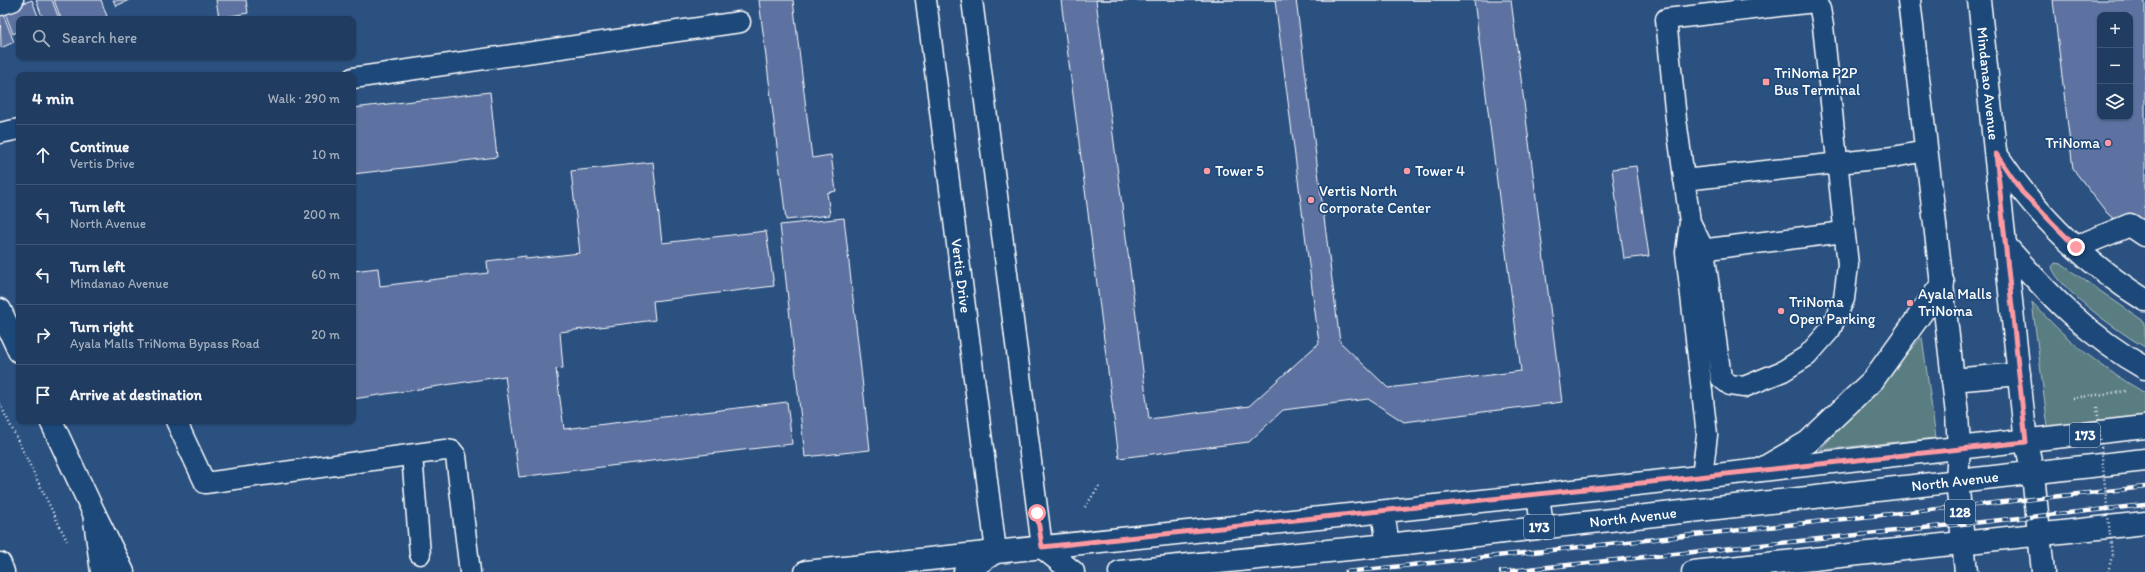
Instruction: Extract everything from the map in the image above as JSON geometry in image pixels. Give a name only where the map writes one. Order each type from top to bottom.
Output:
[{"type":"main road","points":[[0,4],[12,0]]},
{"type":"main road","points":[[1909,0],[1943,283],[1959,448]]},
{"type":"main road","name":"Mindanao Avenue","points":[[1979,0],[2026,442],[2033,474],[2043,572]]},
{"type":"main road","points":[[1996,154],[2022,192],[2076,247],[2111,276],[2145,300]]},
{"type":"main road","points":[[2076,247],[2130,225],[2145,235]]},
{"type":"main road","points":[[2006,246],[2038,282],[2087,329],[2109,347],[2145,368]]},
{"type":"main road","points":[[1760,470],[1808,442],[1873,380],[1943,283]]},
{"type":"main road","points":[[0,310],[16,345]]},
{"type":"main road","points":[[1953,380],[2019,374]]},
{"type":"main road","points":[[52,424],[123,572]]},
{"type":"main road","name":"173","points":[[806,572],[996,551],[1383,512],[1959,448],[2026,442],[2145,427]]},
{"type":"main road","name":"128","points":[[1959,448],[1957,480],[1966,572]]},
{"type":"main road","name":"North Avenue","points":[[1120,572],[1388,545],[1957,480],[2033,474],[2145,460]]},
{"type":"main road","points":[[1538,495],[1542,527]]},
{"type":"main road","points":[[1383,512],[1388,545]]},
{"type":"main road","points":[[94,513],[102,572]]},
{"type":"main road","points":[[1693,572],[2145,523]]},
{"type":"main road","points":[[1042,547],[1073,572]]},
{"type":"main road","points":[[965,572],[996,551]]},
{"type":"main road","points":[[0,564],[3,572]]},
{"type":"lane","name":"Vertis Drive","points":[[926,0],[996,551]]},
{"type":"lane","points":[[972,0],[1042,547]]},
{"type":"lane","points":[[1815,2],[1820,9],[1838,162],[1848,265],[1844,299],[1830,330],[1807,356],[1783,371],[1744,387],[1730,385],[1721,378],[1695,251],[1676,119],[1666,19],[1815,2]]},
{"type":"lane","points":[[356,78],[740,22]]},
{"type":"lane","points":[[0,133],[16,130]]},
{"type":"lane","points":[[1684,180],[1926,151]]},
{"type":"lane","points":[[1695,251],[1844,232]]},
{"type":"lane","points":[[1695,251],[1707,435],[1702,476]]},
{"type":"lane","points":[[177,424],[205,483],[412,454],[445,450],[452,451],[456,456],[470,572]]},
{"type":"lane","points":[[412,454],[420,554]]},
{"type":"path","points":[[2073,398],[2108,393]]},
{"type":"path","points":[[0,404],[69,544]]},
{"type":"path","points":[[2097,407],[2112,555],[2108,572]]},
{"type":"path","points":[[1086,507],[1100,485]]},
{"type":"green space","points":[[2055,263],[2061,264],[2145,322],[2145,347],[2122,333],[2078,299],[2057,276],[2052,267]]},
{"type":"green space","points":[[2032,302],[2058,329],[2084,352],[2098,363],[2145,393],[2145,415],[2048,427]]},
{"type":"green space","points":[[1922,337],[1936,438],[1820,450]]},
{"type":"building","points":[[32,0],[38,16],[16,16],[16,32],[13,34],[4,10]]},
{"type":"building","points":[[36,0],[52,0],[58,16],[42,16]]},
{"type":"building","points":[[54,0],[101,0],[107,16],[60,16]]},
{"type":"building","points":[[113,0],[129,0],[116,6]]},
{"type":"building","points":[[216,0],[246,0],[248,13],[231,16],[219,16]]},
{"type":"building","points":[[759,0],[793,0],[812,158],[831,155],[836,191],[827,193],[830,215],[786,220]]},
{"type":"building","name":"Vertis North Corporate Center","points":[[1061,0],[1511,0],[1562,402],[1404,422],[1368,399],[1283,410],[1249,442],[1119,458]]},
{"type":"building","name":"Tower 5","points":[[1096,0],[1275,0],[1319,343],[1249,406],[1149,419]]},
{"type":"building","name":"Tower 4","points":[[1296,0],[1474,0],[1521,371],[1388,388],[1340,342]]},
{"type":"building","name":"TriNoma","points":[[2053,0],[2145,0],[2145,247],[2107,213],[2073,169]]},
{"type":"building","points":[[2,11],[14,42],[1,48],[0,12]]},
{"type":"building","points":[[490,92],[497,157],[356,174],[356,108]]},
{"type":"building","points":[[653,162],[662,243],[766,231],[774,286],[653,301],[655,320],[560,332],[563,368],[556,369],[564,429],[787,402],[792,444],[519,477],[505,376],[356,399],[356,271],[378,268],[380,286],[488,273],[487,261],[526,256],[526,259],[580,253],[571,171]]},
{"type":"building","points":[[1636,166],[1649,256],[1624,259],[1612,169]]},
{"type":"building","points":[[844,218],[870,450],[805,457],[780,225]]},
{"type":"railway","points":[[1346,572],[2145,487]]},
{"type":"railway","points":[[1501,572],[2145,505]]},
{"type":"place","name":"TriNoma P2P Bus Terminal","points":[[1766,82]]},
{"type":"place","name":"TriNoma","points":[[2108,143]]},
{"type":"place","name":"Tower 5","points":[[1207,171]]},
{"type":"place","name":"Tower 4","points":[[1407,171]]},
{"type":"place","name":"Vertis North Corporate Center","points":[[1311,200]]},
{"type":"place","name":"Ayala Malls TriNoma","points":[[1910,303]]},
{"type":"place","name":"TriNoma Open Parking","points":[[1781,311]]},
{"type":"route","points":[[1037,513],[1042,547],[2026,442],[1996,154],[2022,192],[2076,247]]}]
